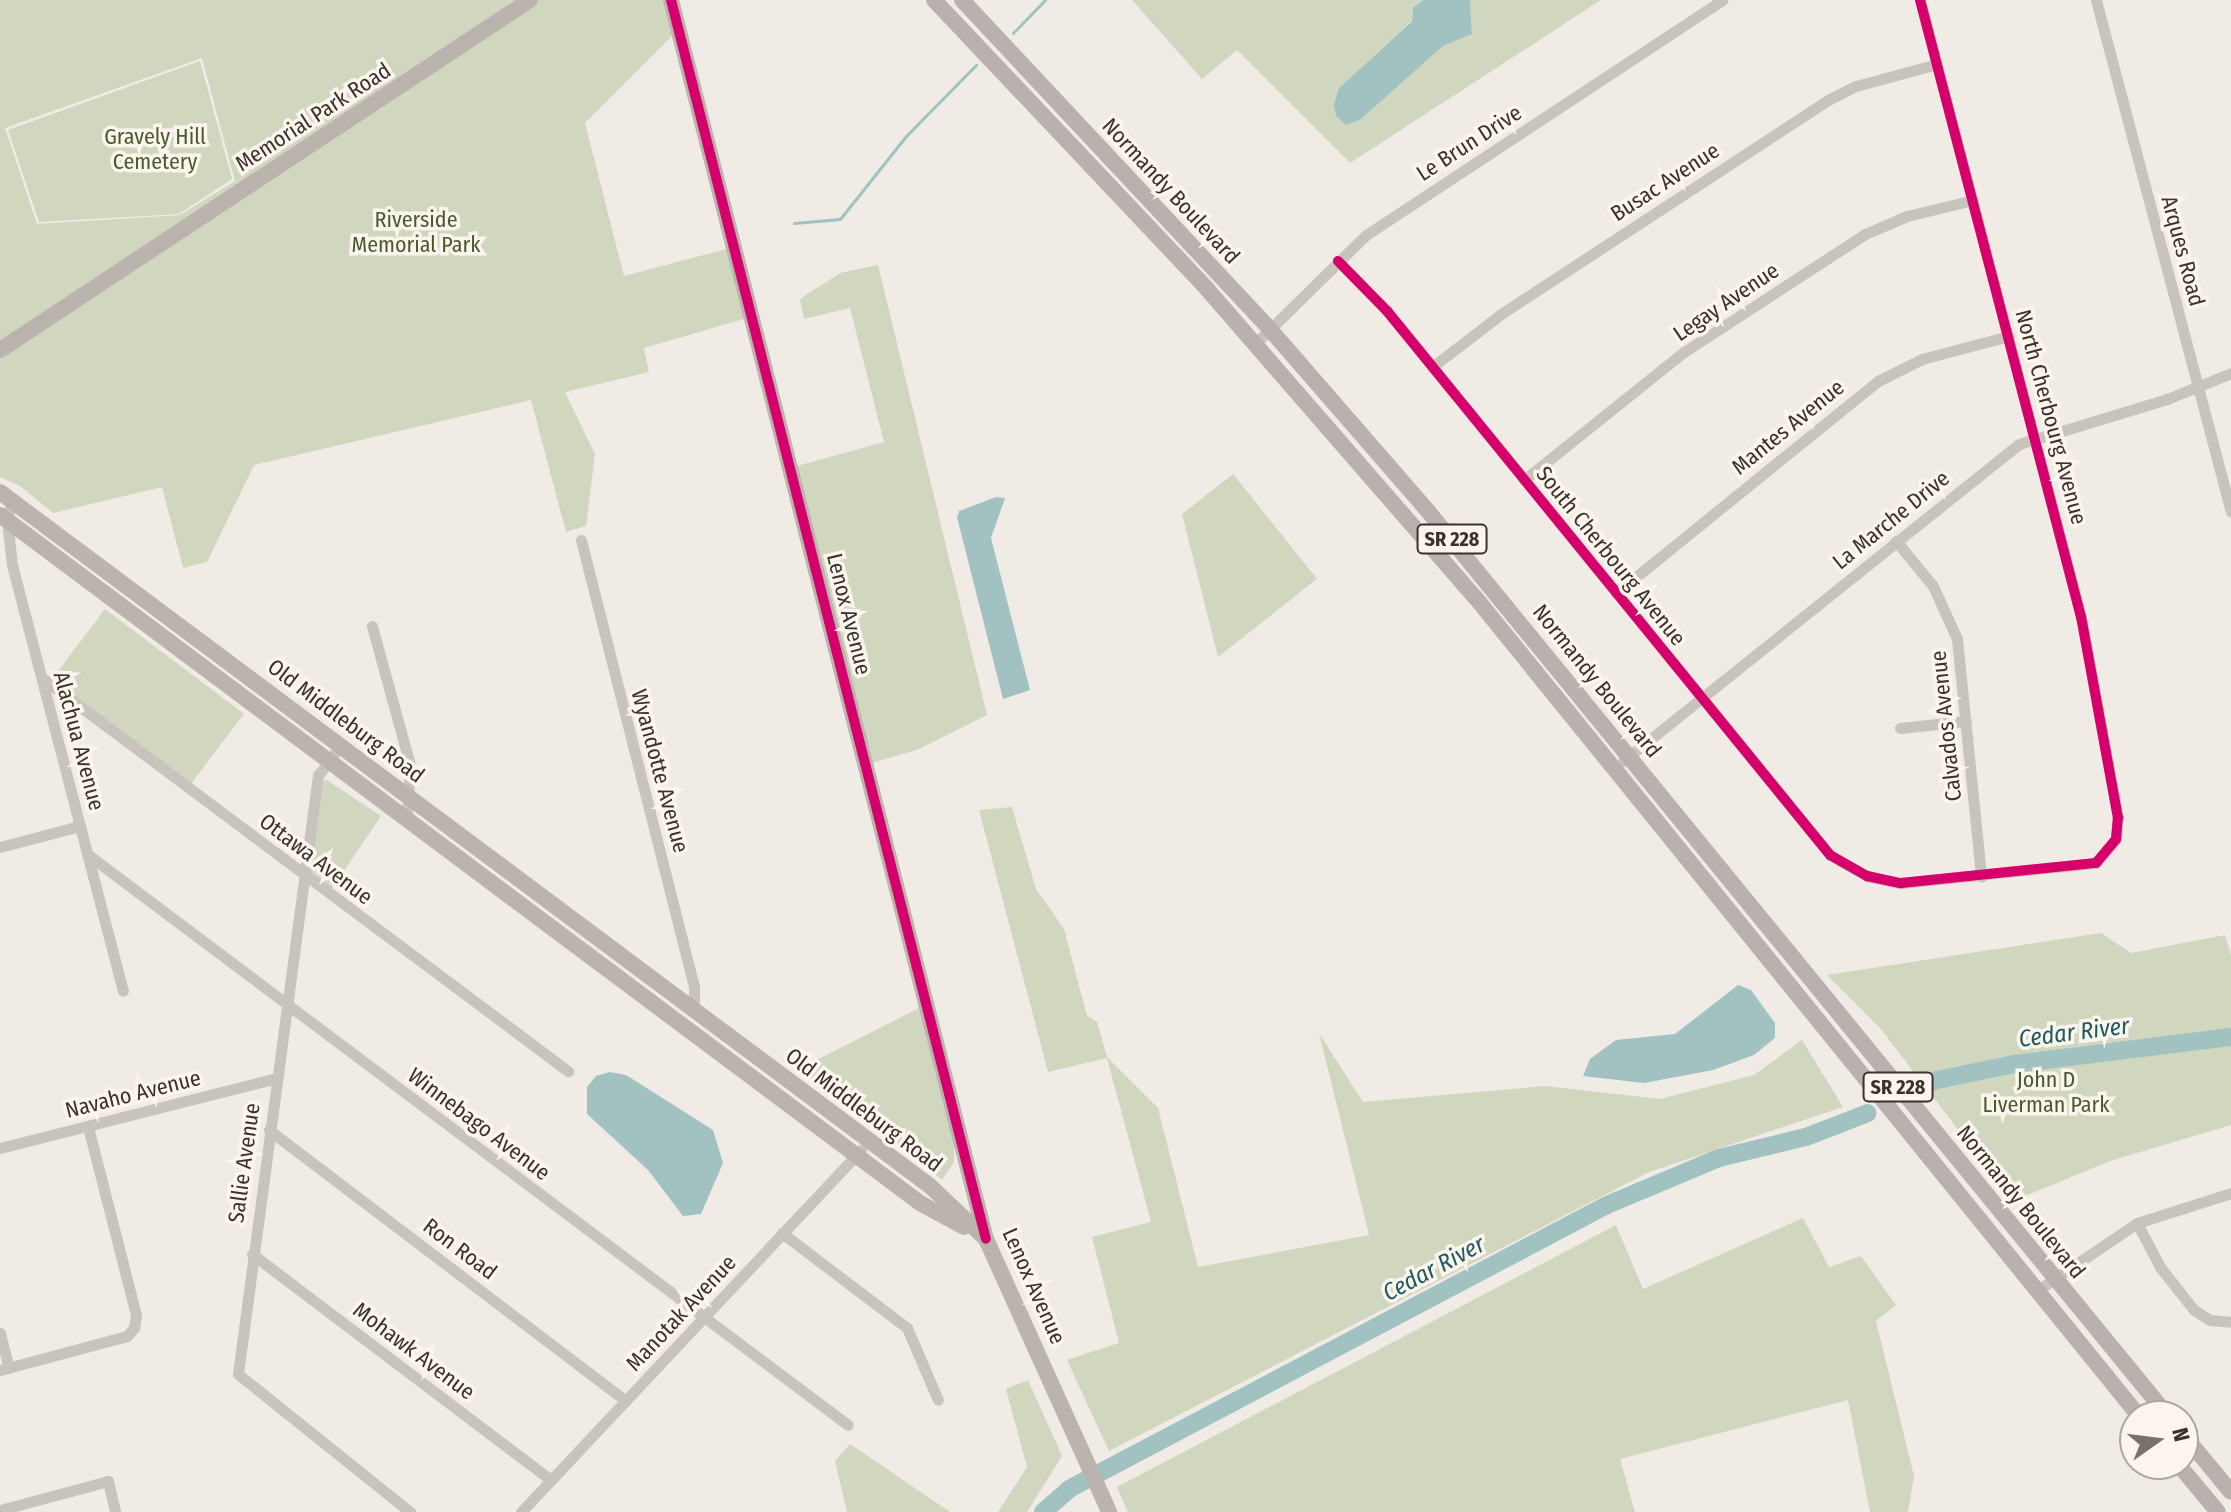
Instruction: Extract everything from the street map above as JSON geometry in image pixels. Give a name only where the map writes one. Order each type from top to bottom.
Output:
[{"type":"main road","name":"Memorial Park Road","points":[[0,350],[530,0]]},
{"type":"main road","name":"Lenox Avenue","points":[[671,0],[986,1239],[1109,1512]]},
{"type":"main road","name":"Normandy Boulevard","points":[[934,0],[1256,343],[1614,768],[2126,1400]]},
{"type":"main road","name":"Normandy Boulevard","points":[[962,0],[1268,327],[1630,756],[2155,1400]]},
{"type":"main road","name":"Old Middleburg Road","points":[[6,496],[930,1186],[986,1239]]},
{"type":"main road","name":"Old Middleburg Road","points":[[3,518],[920,1203],[986,1239]]},
{"type":"main road","points":[[158,632],[169,616]]},
{"type":"main road","points":[[561,935],[572,919]]},
{"type":"main road","points":[[692,1033],[694,1012]]},
{"type":"main road","points":[[1930,1156],[1947,1161],[1988,1207],[1998,1209]]},
{"type":"main road","points":[[2199,1453],[2231,1492]]},
{"type":"main road","points":[[2191,1480],[2218,1512]]},
{"type":"street","name":"Le Brun Drive","points":[[1256,343],[1268,327],[1338,261],[1392,217],[1722,0]]},
{"type":"street","name":"North Cherbourg Avenue","points":[[1920,0],[2036,437],[2095,689],[2118,818],[2112,847],[2083,867],[1981,877]]},
{"type":"street","name":"Arques Road","points":[[2096,0],[2231,512]]},
{"type":"street","name":"Busac Avenue","points":[[1432,367],[1504,312],[1828,100],[1856,86],[1937,64]]},
{"type":"street","name":"Legay Avenue","points":[[1524,480],[1684,352],[1865,234],[1907,216],[1973,200]]},
{"type":"street","name":"South Cherbourg Avenue","points":[[1338,261],[1432,367],[1822,846],[1856,872],[1901,883],[1981,877]]},
{"type":"street","name":"Mantes Avenue","points":[[1616,593],[1878,381],[1922,359],[2009,336]]},
{"type":"street","name":"La Marche Drive","points":[[1614,768],[2004,454],[2036,437],[2198,387],[2231,373]]},
{"type":"street","name":"Alachua Avenue","points":[[6,496],[3,518],[10,555],[123,991]]},
{"type":"street","name":"Wyandotte Avenue","points":[[581,540],[691,973],[694,1012]]},
{"type":"street","name":"Calvados Avenue","points":[[1896,541],[1933,586],[1953,621],[1981,877]]},
{"type":"street","points":[[372,626],[410,765],[411,797],[407,817]]},
{"type":"street","name":"Ottawa Avenue","points":[[42,678],[568,1071]]},
{"type":"street","points":[[1900,728],[1966,721]]},
{"type":"street","name":"Sallie Avenue","points":[[341,745],[318,775],[285,1003],[238,1374],[410,1512]]},
{"type":"street","points":[[0,847],[80,826]]},
{"type":"street","name":"Winnebago Avenue","points":[[87,854],[848,1425]]},
{"type":"street","name":"Navaho Avenue","points":[[0,1148],[276,1078]]},
{"type":"street","points":[[0,1333],[4,1369],[127,1336],[136,1315],[88,1126]]},
{"type":"street","name":"Ron Road","points":[[269,1130],[626,1401]]},
{"type":"street","name":"Manotak Avenue","points":[[521,1512],[869,1140]]},
{"type":"street","points":[[2038,1290],[2137,1223],[2231,1193]]},
{"type":"street","points":[[2137,1223],[2160,1267],[2194,1310],[2210,1320],[2231,1322]]},
{"type":"street","points":[[782,1233],[907,1328],[938,1400]]},
{"type":"street","name":"Mohawk Avenue","points":[[252,1254],[551,1480]]},
{"type":"street","points":[[0,1510],[108,1481],[115,1512]]},
{"type":"green space","name":"Riverside Memorial Park","points":[[0,0],[663,0],[673,35],[585,123],[624,276],[730,248],[747,318],[644,348],[649,372],[565,392],[595,454],[586,526],[566,532],[531,400],[254,465],[207,562],[183,568],[162,487],[53,513],[20,486],[0,477]],"holes":[[[202,58],[235,181],[180,215],[37,224],[5,128]]]},
{"type":"green space","points":[[1132,0],[1423,0],[1413,8],[1412,20],[1339,88],[1336,116],[1346,125],[1360,120],[1443,46],[1472,34],[1470,0],[1601,0],[1350,163],[1237,50],[1202,79]]},
{"type":"green space","name":"Gravely Hill Cemetery","points":[[200,61],[232,179],[179,214],[39,222],[8,130]]},
{"type":"green space","points":[[878,265],[987,715],[919,749],[872,763],[797,466],[884,442],[850,308],[804,319],[800,299],[840,273]]},
{"type":"green space","points":[[1233,474],[1317,579],[1218,657],[1182,514]]},
{"type":"green space","points":[[105,609],[244,714],[191,784],[52,679]]},
{"type":"green space","points":[[327,780],[381,816],[331,890],[308,871],[321,783]]},
{"type":"green space","points":[[1012,807],[1036,889],[1064,929],[1087,1016],[1097,1022],[1107,1057],[1158,1108],[1198,1267],[1369,1235],[1319,1033],[1363,1102],[1545,1086],[1660,1099],[1754,1075],[1802,1040],[1843,1107],[1649,1172],[1109,1451],[1067,1360],[1119,1343],[1092,1237],[1151,1222],[1107,1058],[1048,1072],[979,810]]},
{"type":"green space","name":"John D Liverman Park","points":[[2101,933],[2131,953],[2225,935],[2231,955],[2231,1125],[2110,1161],[2013,1201],[1880,1028],[1827,975]]},
{"type":"green space","points":[[921,1007],[954,1122],[954,1162],[942,1180],[799,1069]]},
{"type":"green space","points":[[1803,1218],[1829,1267],[1861,1256],[1896,1305],[1876,1321],[1914,1476],[1908,1512],[1870,1512],[1848,1400],[1620,1459],[1635,1512],[1128,1512],[1117,1487],[1616,1225],[1643,1289]]},
{"type":"green space","points":[[1028,1380],[1062,1456],[1027,1512],[998,1512],[1027,1467],[1006,1389]]},
{"type":"green space","points":[[850,1444],[950,1512],[847,1512],[835,1461]]},
{"type":"water","points":[[1423,0],[1470,0],[1472,34],[1443,46],[1360,120],[1346,125],[1336,116],[1334,105],[1339,88],[1412,21],[1413,8]]},
{"type":"water","points":[[996,497],[1005,498],[991,538],[1030,690],[1003,699],[957,517],[959,511]]},
{"type":"water","points":[[1738,985],[1751,990],[1775,1023],[1775,1038],[1754,1055],[1713,1070],[1644,1083],[1583,1076],[1590,1059],[1616,1040],[1675,1034]]},
{"type":"water","points":[[610,1072],[626,1075],[713,1130],[723,1163],[701,1214],[683,1216],[648,1170],[587,1114],[587,1087],[596,1076]]},
{"type":"waterway","points":[[1013,33],[1045,0]]},
{"type":"waterway","points":[[794,223],[840,219],[906,136],[976,65]]},
{"type":"waterway","name":"Cedar River","points":[[1923,1083],[2014,1064],[2231,1037]]},
{"type":"waterway","name":"Cedar River","points":[[1043,1512],[1069,1489],[1607,1205],[1719,1158],[1806,1137],[1868,1113]]},
{"type":"cycle path","points":[[671,0],[986,1239]]},
{"type":"cycle path","points":[[1338,261],[1387,311],[1830,855],[1867,876],[1901,883],[2096,863],[2116,839],[2118,818],[2081,617],[1920,0]]}]
